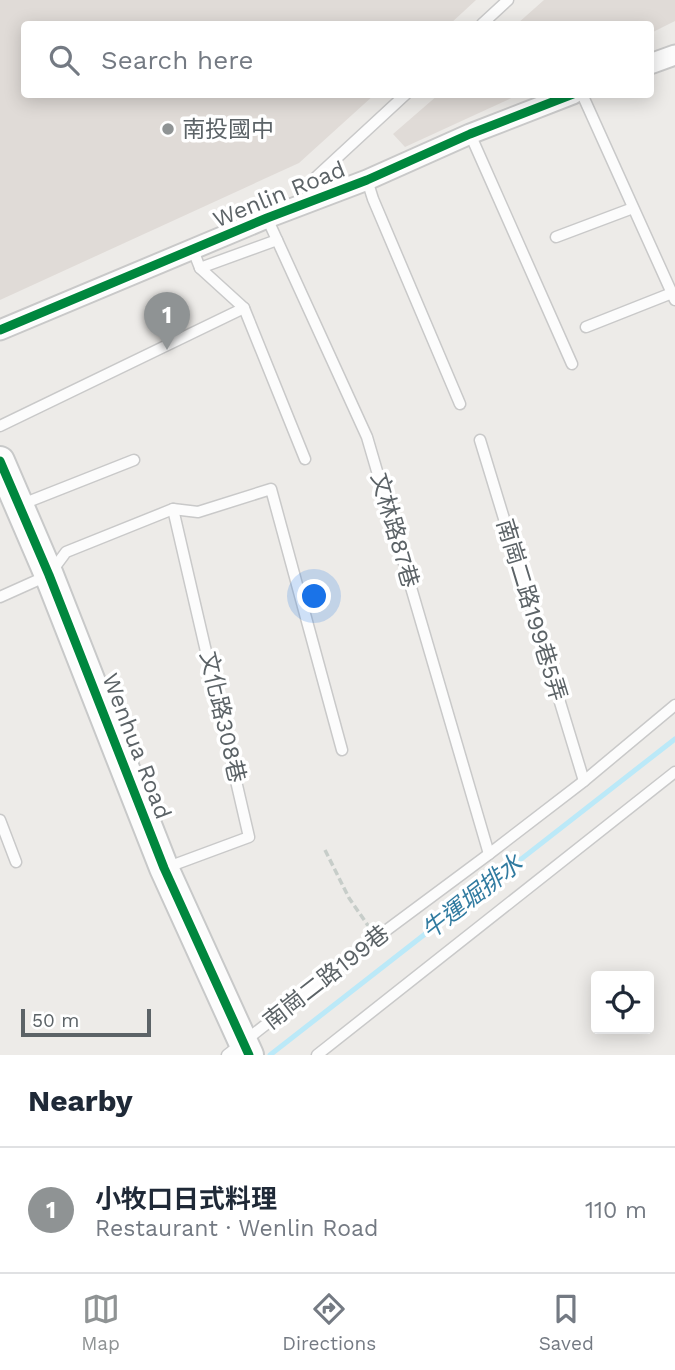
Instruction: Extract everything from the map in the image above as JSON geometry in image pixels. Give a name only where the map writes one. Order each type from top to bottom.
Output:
[{"type":"street","points":[[654,63],[675,55]]},
{"type":"street","name":"Wenlin Road","points":[[0,330],[196,259],[267,218],[367,180],[471,134],[563,98]]},
{"type":"street","name":"Wenhua Road","points":[[0,461],[49,575],[164,868],[240,1051]]},
{"type":"lane","points":[[485,21],[508,0]]},
{"type":"lane","points":[[312,202],[314,179],[402,98]]},
{"type":"lane","points":[[584,98],[673,297],[586,327]]},
{"type":"lane","points":[[471,134],[572,364]]},
{"type":"lane","points":[[367,180],[373,200],[460,404]]},
{"type":"lane","points":[[556,237],[633,208]]},
{"type":"lane","name":"文林路87巷","points":[[267,218],[367,437],[489,854]]},
{"type":"lane","points":[[196,259],[278,240]]},
{"type":"lane","points":[[196,259],[244,308],[305,459]]},
{"type":"lane","points":[[0,426],[244,308]]},
{"type":"lane","name":"南崗二路199巷5弄","points":[[480,440],[584,781]]},
{"type":"lane","points":[[19,505],[134,460]]},
{"type":"lane","points":[[0,597],[49,575],[66,552],[173,509],[198,512],[271,489],[342,750]]},
{"type":"lane","name":"文化路308巷","points":[[164,868],[249,836],[173,509]]},
{"type":"lane","name":"南崗二路199巷","points":[[240,1051],[376,938],[584,781],[675,705]]},
{"type":"lane","points":[[317,1055],[675,772]]},
{"type":"lane","points":[[0,820],[16,862]]},
{"type":"path","points":[[325,850],[349,898],[376,938]]},
{"type":"shaded area","name":"南投國中","points":[[0,0],[476,0],[453,21],[21,21],[21,98],[371,98],[299,163],[0,300]]},
{"type":"shaded area","points":[[544,0],[675,0],[675,21],[654,32],[654,21],[520,21]]},
{"type":"shaded area","points":[[435,98],[511,98],[405,147],[393,134]]},
{"type":"waterway","name":"牛運堀排水","points":[[270,1055],[675,739]]},
{"type":"cycle path","points":[[0,330],[563,98]]},
{"type":"cycle path","points":[[0,461],[49,575],[164,868],[249,1055]]},
{"type":"place","name":"南投國中","points":[[168,129]]},
{"type":"place","name":"小牧口日式料理","points":[[167,350]]}]
